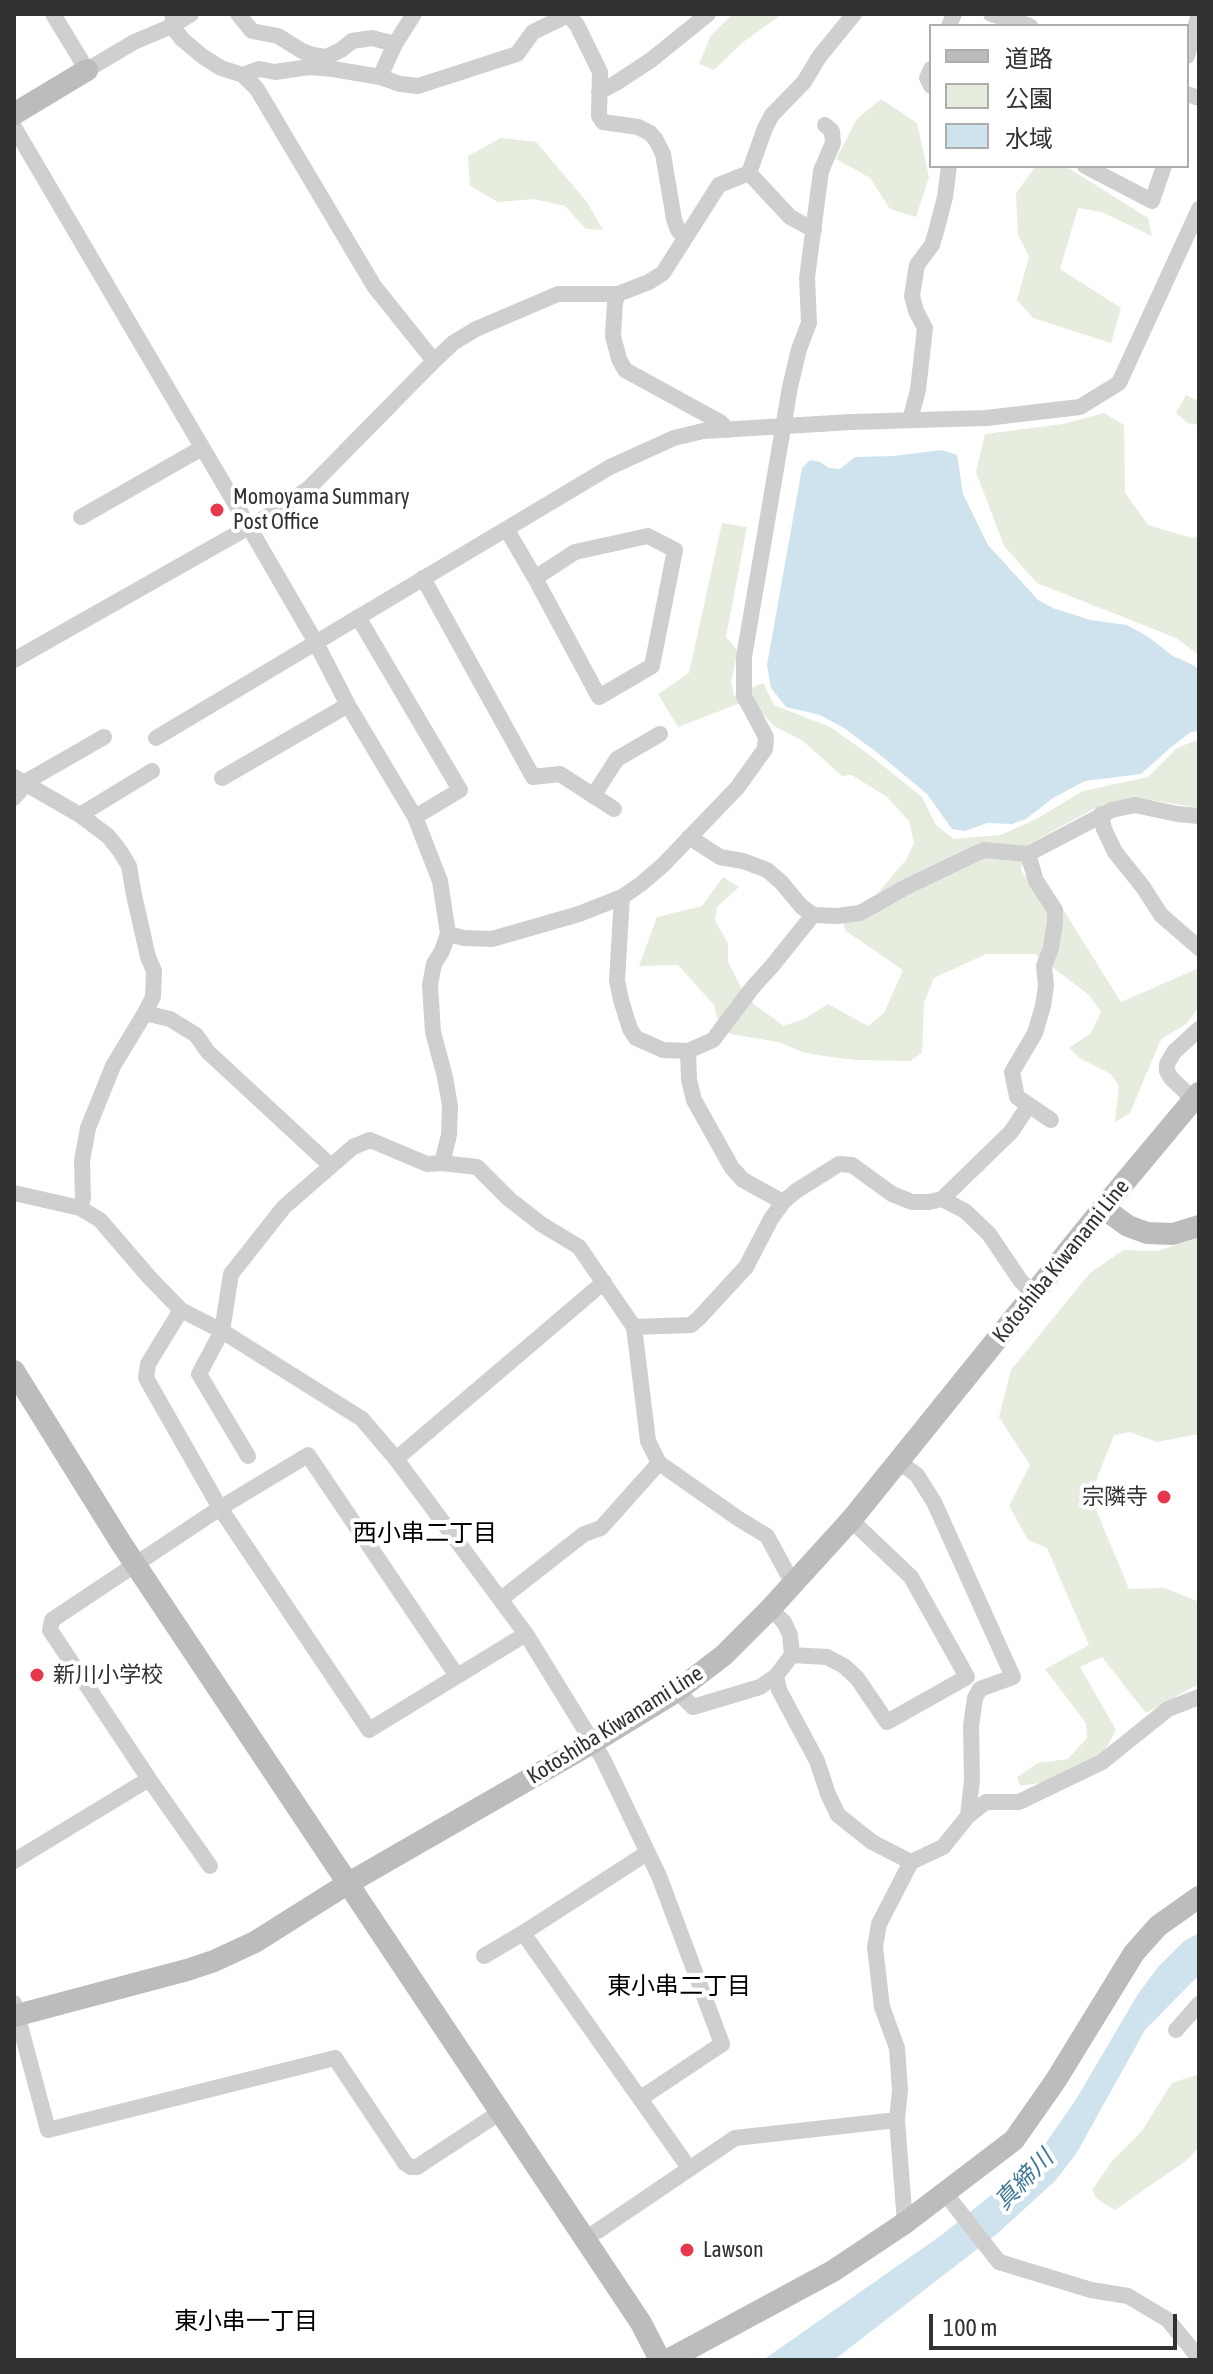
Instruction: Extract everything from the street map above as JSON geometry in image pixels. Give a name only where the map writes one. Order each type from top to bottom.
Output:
[{"type":"street","points":[[53,14],[87,70]]},
{"type":"street","points":[[14,114],[134,42],[173,20],[191,14]]},
{"type":"street","points":[[238,14],[252,31],[278,36],[313,55],[326,57],[352,41],[372,38],[395,44]]},
{"type":"street","points":[[380,77],[395,44],[414,14]]},
{"type":"street","points":[[599,92],[651,60],[708,14]]},
{"type":"street","points":[[14,660],[249,527],[309,488],[434,361],[453,343],[476,329],[558,294],[618,294],[663,273],[719,185],[749,173],[772,115],[804,82],[819,57],[854,14]]},
{"type":"street","points":[[991,14],[1015,17]]},
{"type":"street","points":[[1189,49],[1199,14]]},
{"type":"street","points":[[243,75],[259,69],[275,72],[309,67],[418,86],[517,54],[533,32],[566,16],[577,25],[600,72],[599,116],[603,122],[638,127],[656,140],[663,154],[674,219],[684,236]]},
{"type":"street","points":[[173,20],[182,39],[202,56],[221,68],[243,75],[257,89],[374,286],[434,361]]},
{"type":"street","points":[[448,934],[492,939],[579,914],[622,897],[663,865],[737,788],[765,749],[766,737],[744,696],[744,657],[783,427],[799,349],[809,323],[807,278],[821,171],[833,143],[832,131],[825,125]]},
{"type":"street","points":[[14,127],[415,817],[440,881],[448,934],[434,964],[430,985],[433,1032],[450,1106],[449,1135],[442,1163]]},
{"type":"street","points":[[910,420],[918,390],[925,328],[912,296],[917,265],[932,245],[937,228],[949,168]]},
{"type":"street","points":[[1089,168],[1152,201],[1163,168]]},
{"type":"street","points":[[749,173],[790,217],[814,230]]},
{"type":"street","points":[[156,738],[610,467],[674,438],[703,431],[986,418],[1080,407],[1119,383],[1199,209]]},
{"type":"street","points":[[618,294],[613,336],[625,370],[720,422],[728,430]]},
{"type":"street","points":[[81,517],[202,448]]},
{"type":"street","points":[[507,530],[599,697],[652,666],[675,550],[648,536],[575,552],[535,578]]},
{"type":"street","points":[[423,578],[533,777],[560,774],[614,809]]},
{"type":"street","points":[[358,617],[460,790],[415,817]]},
{"type":"street","points":[[222,778],[348,705]]},
{"type":"street","points":[[593,796],[617,759],[660,734]]},
{"type":"street","points":[[20,781],[29,780],[104,737]]},
{"type":"street","points":[[80,815],[152,771]]},
{"type":"street","points":[[14,798],[20,781]]},
{"type":"street","points":[[20,781],[80,815],[108,836],[129,866],[154,971],[153,997],[113,1066],[88,1128],[82,1161],[83,1198],[80,1208]]},
{"type":"street","points":[[689,837],[720,857],[767,870],[813,915],[837,916],[860,913],[984,850],[1028,854],[1112,810],[1135,805],[1199,816]]},
{"type":"street","points":[[1101,814],[1115,852],[1161,915],[1199,948]]},
{"type":"street","points":[[1028,854],[1036,881],[1055,910],[1051,948],[1044,966],[1046,986],[1043,1006],[1035,1033],[1012,1072],[1017,1097],[1051,1120]]},
{"type":"street","points":[[622,897],[617,980],[630,1029],[636,1038],[651,1046],[679,1052],[713,1040],[813,915]]},
{"type":"street","points":[[145,1013],[170,1019],[196,1035],[208,1052],[330,1165]]},
{"type":"street","points":[[1196,1096],[1171,1078],[1167,1064],[1174,1052],[1199,1029]]},
{"type":"street","points":[[688,1051],[689,1080],[694,1100],[732,1168],[743,1180],[783,1202]]},
{"type":"street","name":"Kotoshiba Kiwanami Line","points":[[15,2011],[214,1961],[255,1942],[347,1884],[677,1691],[724,1655],[851,1520],[1196,1096]]},
{"type":"street","points":[[634,1327],[691,1325],[746,1267],[783,1202],[839,1164],[852,1165],[892,1194],[912,1202],[942,1199],[1011,1132],[1029,1105]]},
{"type":"street","points":[[248,1456],[199,1374],[222,1331],[231,1274],[284,1207],[353,1147],[370,1140],[427,1164],[477,1167],[509,1199],[541,1224],[579,1247],[634,1327],[648,1441],[659,1463],[767,1536],[793,1584]]},
{"type":"street","points":[[14,1193],[80,1208],[100,1220],[181,1310],[222,1331],[362,1419],[396,1459],[526,1634],[603,1759],[659,1876],[722,2044],[641,2098]]},
{"type":"street","points":[[942,1199],[965,1211],[989,1234],[1034,1295]]},
{"type":"street","points":[[1103,1208],[1128,1226],[1147,1233],[1173,1234],[1199,1226]]},
{"type":"street","points":[[396,1459],[604,1282]]},
{"type":"street","points":[[181,1310],[148,1364],[146,1378],[220,1508],[369,1730],[526,1634]]},
{"type":"street","points":[[14,1371],[135,1564],[641,2323],[660,2360]]},
{"type":"street","points":[[210,1866],[50,1630],[52,1620],[220,1508],[308,1455],[457,1676]]},
{"type":"street","points":[[899,1462],[917,1475],[934,1502],[1013,1677],[980,1689],[975,1698],[968,1816]]},
{"type":"street","points":[[501,1599],[584,1534],[601,1528],[659,1463]]},
{"type":"street","points":[[792,1655],[827,1657],[844,1666],[857,1678],[887,1722],[967,1677],[911,1577],[851,1520]]},
{"type":"street","points":[[677,1691],[693,1707],[760,1687],[776,1676],[792,1655],[790,1635],[784,1622],[770,1609]]},
{"type":"street","points":[[776,1676],[779,1690],[817,1761],[838,1815],[872,1842],[911,1862]]},
{"type":"street","points":[[905,2223],[897,2120],[900,2090],[897,2048],[882,2007],[875,1947],[879,1924],[911,1862],[943,1847],[968,1816],[986,1802],[1019,1802],[1076,1776],[1102,1762],[1168,1709],[1199,1697]]},
{"type":"street","points":[[14,1861],[149,1779]]},
{"type":"street","points":[[484,1956],[647,1853]]},
{"type":"street","points":[[668,2360],[833,2271],[949,2198],[1014,2140],[1056,2080],[1134,1953],[1158,1926],[1199,1897]]},
{"type":"street","points":[[523,1933],[689,2168]]},
{"type":"street","points":[[1176,2030],[1199,2004]]},
{"type":"street","points":[[15,2011],[48,2130],[335,2058],[405,2163],[411,2167],[417,2167],[499,2113]]},
{"type":"street","points":[[585,2238],[735,2138],[897,2120]]},
{"type":"street","points":[[949,2198],[999,2262],[1091,2290],[1128,2296],[1168,2320],[1199,2358]]},
{"type":"green space","points":[[733,14],[782,14],[742,43],[714,70],[699,64],[711,35]]},
{"type":"green space","points":[[881,99],[917,123],[929,177],[916,217],[890,209],[870,178],[836,159],[857,119]]},
{"type":"green space","points":[[501,138],[536,142],[587,202],[603,230],[586,229],[565,206],[533,199],[498,202],[470,186],[468,156]]},
{"type":"green space","points":[[1035,168],[1066,168],[1148,218],[1152,236],[1102,212],[1078,208],[1060,269],[1121,308],[1111,343],[1033,318],[1017,300],[1029,257],[1018,235],[1016,193]]},
{"type":"green space","points":[[1186,395],[1199,402],[1199,425],[1188,423],[1176,413]]},
{"type":"green space","points":[[1104,413],[1124,425],[1125,493],[1148,525],[1192,538],[1199,536],[1199,655],[1176,638],[1037,583],[1004,546],[976,472],[985,434],[1063,424]]},
{"type":"green space","points":[[722,523],[747,527],[726,637],[738,651],[731,681],[734,696],[763,683],[774,705],[830,727],[922,797],[936,825],[954,839],[1001,835],[1038,818],[1083,791],[1148,777],[1177,748],[1199,739],[1199,808],[1145,799],[1095,808],[1029,844],[1021,870],[1040,897],[1061,906],[1121,1002],[1199,968],[1199,1007],[1186,1024],[1161,1039],[1130,1113],[1115,1122],[1119,1086],[1111,1074],[1081,1059],[1069,1048],[1091,1033],[1101,1012],[1089,995],[1035,954],[986,954],[934,978],[924,1002],[922,1053],[910,1061],[824,1056],[802,1052],[778,1042],[730,1034],[718,1022],[714,1005],[678,965],[639,966],[657,917],[702,906],[723,877],[739,887],[717,907],[715,921],[728,943],[728,962],[755,1005],[784,1026],[806,1018],[828,1004],[868,1026],[884,1013],[903,970],[846,931],[842,922],[877,894],[906,860],[914,843],[909,821],[887,797],[852,775],[842,776],[803,741],[774,726],[754,705],[738,704],[678,727],[658,694],[689,673]]},
{"type":"green space","points":[[1199,1238],[1199,1434],[1157,1442],[1130,1432],[1114,1435],[1095,1483],[1097,1512],[1129,1589],[1165,1588],[1199,1602],[1199,1684],[1146,1713],[1102,1657],[1080,1667],[1116,1730],[1104,1752],[1053,1781],[1020,1786],[1017,1777],[1038,1763],[1068,1759],[1087,1738],[1086,1723],[1045,1669],[1089,1645],[1047,1548],[1028,1540],[1009,1506],[1030,1465],[999,1417],[1011,1370],[1089,1274],[1123,1250],[1157,1251]]},
{"type":"green space","points":[[1199,2074],[1199,2147],[1187,2160],[1115,2210],[1097,2199],[1092,2190],[1112,2161],[1142,2131],[1172,2083]]},
{"type":"water","points":[[942,450],[957,455],[963,494],[988,545],[1038,600],[1090,620],[1127,625],[1199,671],[1199,731],[1191,732],[1141,774],[1085,781],[1053,798],[1026,819],[1012,824],[987,823],[965,831],[952,829],[927,794],[844,728],[820,715],[786,707],[771,688],[767,665],[802,468],[810,460],[840,469],[855,457]]},
{"type":"water","name":"真締川","points":[[1199,1933],[1199,1975],[1145,2030],[1076,2154],[1055,2181],[998,2233],[834,2360],[763,2360],[943,2234],[1027,2166],[1075,2101],[1138,1994],[1158,1967],[1184,1941]]},
{"type":"place","name":"Momoyama Summary Post Office","points":[[217,510]]},
{"type":"place","name":"宗隣寺","points":[[1164,1497]]},
{"type":"place","name":"新川小学校","points":[[37,1675]]},
{"type":"place","name":"Lawson","points":[[687,2250]]},
{"type":"district","name":"西小串二丁目","points":[[425,1533]]},
{"type":"district","name":"東小串二丁目","points":[[679,1986]]},
{"type":"district","name":"東小串一丁目","points":[[246,2321]]}]
